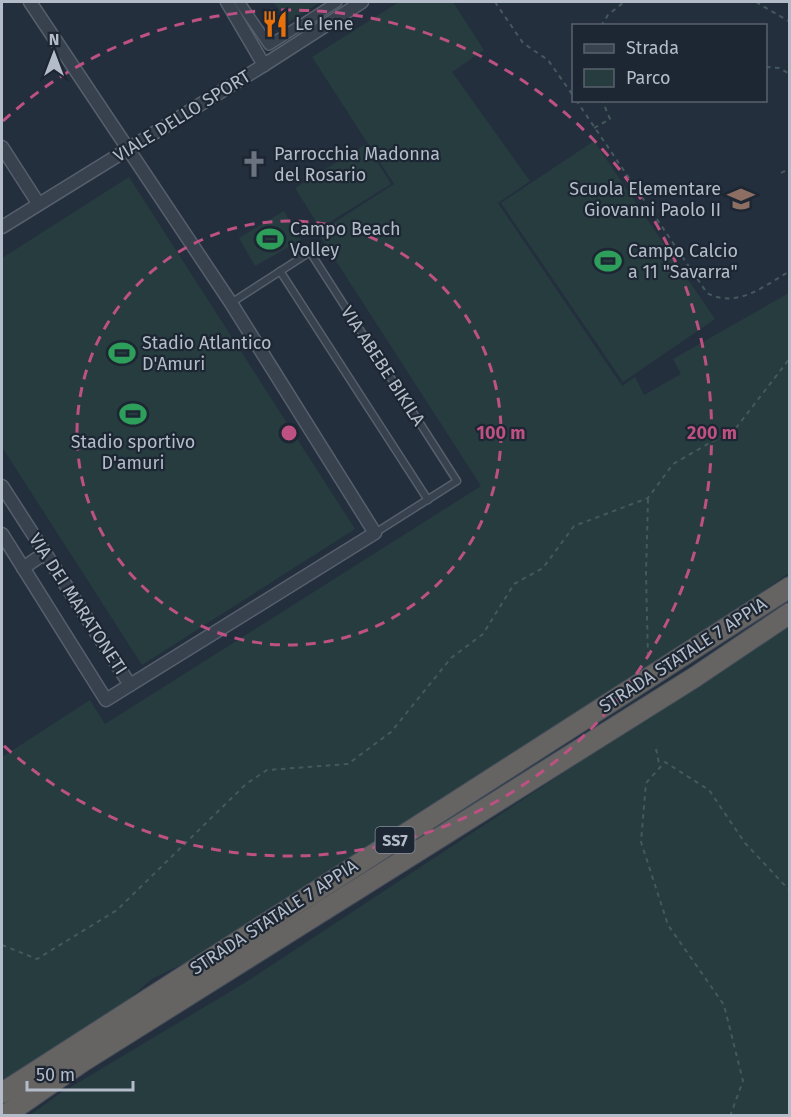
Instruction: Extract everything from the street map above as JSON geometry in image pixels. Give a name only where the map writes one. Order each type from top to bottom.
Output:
[{"type":"highway","name":"STRADA STATALE 7 APPIA","points":[[2,1093],[789,586]]},
{"type":"highway","name":"STRADA STATALE 7 APPIA","points":[[4,1116],[82,1062],[695,677],[789,613]]},
{"type":"street","points":[[30,2],[231,303],[375,534]]},
{"type":"street","points":[[227,2],[264,65]]},
{"type":"street","points":[[241,2],[269,45],[337,2]]},
{"type":"street","name":"VIALE DELLO SPORT","points":[[2,227],[362,2]]},
{"type":"street","points":[[2,147],[38,204]]},
{"type":"street","name":"VIA DEI MARATONETI","points":[[2,486],[130,685],[106,700],[2,534]]},
{"type":"street","name":"VIA ABEBE BIKILA","points":[[130,685],[375,534]]},
{"type":"street","points":[[22,568],[45,553]]},
{"type":"lane","name":"VIA ABEBE BIKILA","points":[[231,303],[310,252],[457,481],[375,534]]},
{"type":"lane","name":"VIA ABEBE BIKILA","points":[[280,271],[428,500]]},
{"type":"path","points":[[495,2],[523,43],[548,60],[572,95]]},
{"type":"path","points":[[602,24],[608,15],[624,2]]},
{"type":"path","points":[[756,2],[789,22]]},
{"type":"path","points":[[767,67],[779,68],[789,74]]},
{"type":"path","points":[[577,102],[707,293],[718,299],[747,297],[789,271]]},
{"type":"path","points":[[594,128],[610,119],[603,102]]},
{"type":"path","points":[[781,173],[789,168]]},
{"type":"path","points":[[2,945],[37,959],[117,910],[246,784],[267,770],[348,764],[391,732],[451,658],[483,634],[514,584],[543,568],[574,526],[648,498],[673,464],[736,428],[789,358]]},
{"type":"path","points":[[648,498],[645,573],[649,664]]},
{"type":"path","points":[[656,749],[660,768]]},
{"type":"path","points":[[730,1116],[743,1081],[724,1005],[668,925],[641,842],[646,783],[665,762],[709,790],[745,843],[789,891]]},
{"type":"green space","points":[[273,2],[320,2],[289,22]]},
{"type":"green space","points":[[399,2],[453,2],[484,50],[452,72],[530,181],[498,203],[622,386],[635,377],[644,395],[646,394],[681,374],[673,359],[789,293],[789,573],[727,617],[225,943],[152,979],[120,1007],[2,1084],[2,757],[90,700],[105,724],[481,486],[318,233],[394,184],[312,57]]},
{"type":"green space","name":"Campo Calcio a 11 \"Savarra\"","points":[[594,141],[715,319],[623,382],[501,203]]},
{"type":"green space","points":[[366,144],[391,184],[320,228],[295,188]]},
{"type":"green space","name":"Stadio Atlantico D'Amuri","points":[[129,177],[355,529],[142,665],[2,447],[2,258]]},
{"type":"green space","name":"Campo Beach Volley","points":[[284,211],[301,240],[255,266],[239,238]]},
{"type":"green space","points":[[789,624],[789,1115],[29,1116],[59,1094],[243,984]]},
{"type":"place","name":"Le Iene","points":[[275,24]]},
{"type":"place","name":"Parrocchia Madonna del Rosario","points":[[254,164]]},
{"type":"place","name":"Scuola Elementare Giovanni Paolo II","points":[[741,199]]},
{"type":"place","name":"Campo Beach Volley","points":[[270,239]]},
{"type":"place","name":"Campo Calcio a 11 \"Savarra\"","points":[[608,261]]},
{"type":"place","name":"Stadio Atlantico D'Amuri","points":[[122,353]]},
{"type":"place","name":"Stadio sportivo D'amuri","points":[[133,414]]}]
